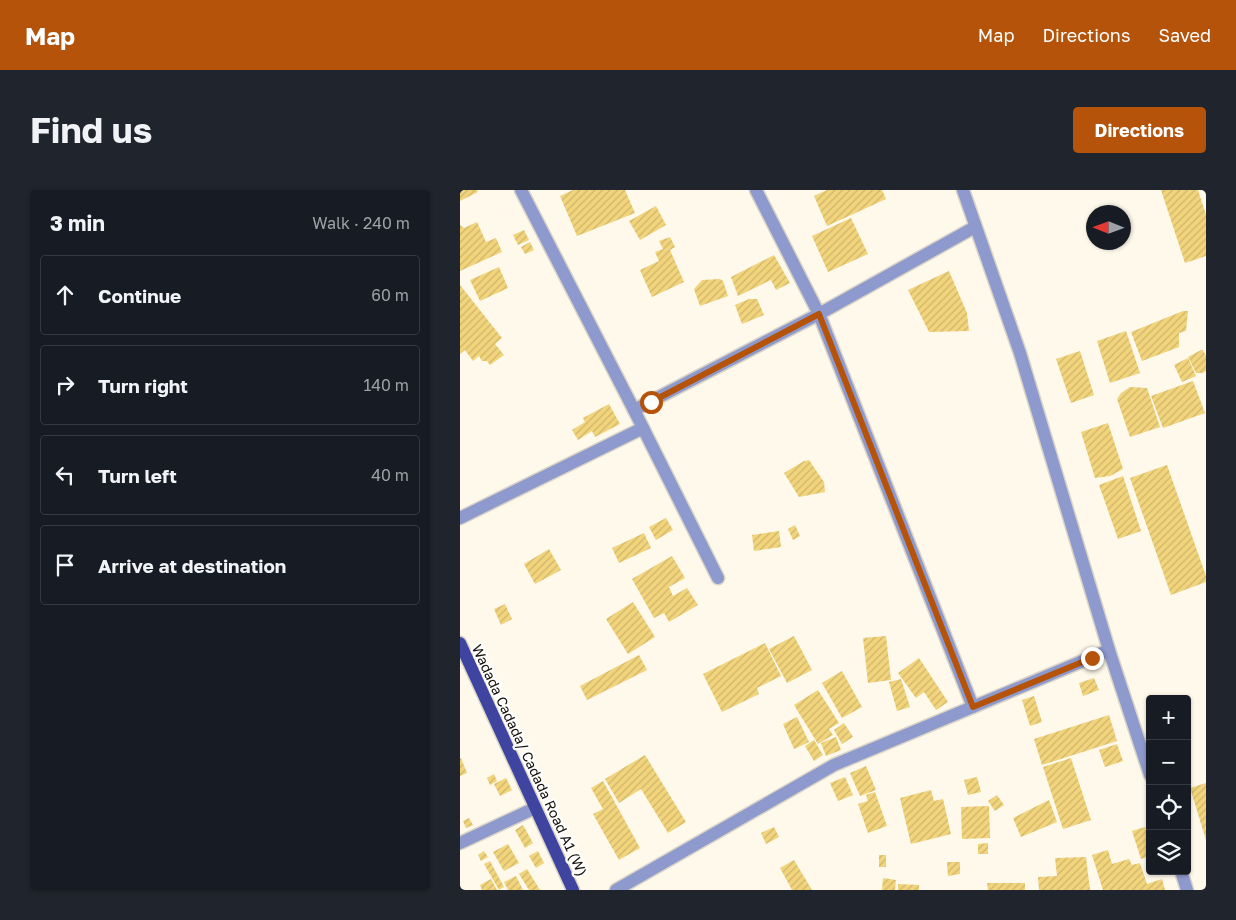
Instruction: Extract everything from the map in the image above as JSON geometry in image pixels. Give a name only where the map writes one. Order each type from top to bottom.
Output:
[{"type":"main road","name":"Wadada Cadada/ Cadada Road A1 (W)","points":[[460,642],[573,890]]},
{"type":"street","points":[[521,190],[718,578]]},
{"type":"street","points":[[756,190],[819,314],[973,707]]},
{"type":"street","points":[[963,190],[1020,354],[1109,650],[1146,763]]},
{"type":"street","points":[[634,410],[819,314],[975,227]]},
{"type":"street","points":[[460,518],[643,428]]},
{"type":"street","points":[[616,890],[834,765],[1109,650]]},
{"type":"street","points":[[460,843],[535,808]]},
{"type":"street","points":[[1182,875],[1188,890]]},
{"type":"building","points":[[460,190],[477,190],[478,192],[460,201]]},
{"type":"building","points":[[573,190],[625,190],[635,213],[577,236],[560,196]]},
{"type":"building","points":[[827,190],[882,190],[886,199],[827,226],[814,196]]},
{"type":"building","points":[[1161,190],[1198,190],[1206,215],[1206,256],[1185,263]]},
{"type":"building","points":[[656,206],[666,225],[640,240],[629,221]]},
{"type":"building","points":[[851,218],[868,254],[828,272],[812,236]]},
{"type":"building","points":[[477,222],[486,242],[496,238],[502,252],[460,271],[460,225],[464,228]]},
{"type":"building","points":[[524,230],[529,240],[518,245],[513,235]]},
{"type":"building","points":[[670,237],[675,247],[670,250],[684,282],[652,297],[640,270],[659,261],[655,252],[663,249],[659,241]]},
{"type":"building","points":[[530,242],[534,250],[525,254],[521,247]]},
{"type":"building","points":[[774,255],[790,283],[776,290],[771,280],[738,296],[731,277]]},
{"type":"building","points":[[499,267],[508,288],[480,301],[470,280]]},
{"type":"building","points":[[949,271],[967,313],[969,331],[929,332],[908,290]]},
{"type":"building","points":[[720,279],[723,281],[728,296],[700,306],[694,289],[702,280]]},
{"type":"building","points":[[460,285],[502,338],[495,344],[504,355],[490,365],[487,361],[482,361],[479,356],[473,361],[465,350],[460,354]]},
{"type":"building","points":[[749,299],[757,299],[764,315],[742,324],[735,305]]},
{"type":"building","points":[[1183,311],[1188,311],[1186,331],[1179,333],[1179,347],[1142,361],[1131,332]]},
{"type":"building","points":[[1126,331],[1140,373],[1110,383],[1097,341]]},
{"type":"building","points":[[1203,350],[1206,356],[1206,371],[1196,373],[1188,357]]},
{"type":"building","points":[[1080,351],[1094,395],[1071,403],[1056,359]]},
{"type":"building","points":[[1188,358],[1196,376],[1182,382],[1174,365]]},
{"type":"building","points":[[1193,381],[1205,413],[1163,428],[1151,396]]},
{"type":"building","points":[[1130,387],[1147,388],[1160,427],[1130,437],[1117,399],[1121,393]]},
{"type":"building","points":[[609,404],[620,424],[595,437],[592,431],[578,440],[572,430],[585,422],[583,418]]},
{"type":"building","points":[[1108,423],[1123,469],[1110,476],[1095,478],[1081,432]]},
{"type":"building","points":[[809,460],[824,482],[825,492],[799,497],[784,473]]},
{"type":"building","points":[[1167,465],[1206,576],[1206,582],[1171,595],[1130,478]]},
{"type":"building","points":[[1123,476],[1141,531],[1118,539],[1099,485]]},
{"type":"building","points":[[666,518],[673,530],[656,540],[649,527]]},
{"type":"building","points":[[795,525],[800,536],[793,540],[788,529]]},
{"type":"building","points":[[779,531],[781,547],[754,551],[752,535]]},
{"type":"building","points":[[644,533],[651,548],[619,563],[612,548]]},
{"type":"building","points":[[549,549],[561,570],[535,584],[524,564]]},
{"type":"building","points":[[672,556],[685,578],[669,587],[673,596],[687,588],[698,605],[669,622],[664,613],[654,618],[632,579]]},
{"type":"building","points":[[633,602],[655,637],[628,654],[606,619]]},
{"type":"building","points":[[505,604],[512,619],[501,625],[494,609]]},
{"type":"building","points":[[794,636],[812,670],[787,683],[769,649]]},
{"type":"building","points":[[886,636],[891,680],[868,683],[863,638]]},
{"type":"building","points":[[765,643],[781,676],[757,688],[759,694],[722,712],[703,674]]},
{"type":"building","points":[[639,655],[647,670],[587,700],[580,686]]},
{"type":"building","points":[[919,658],[948,702],[936,710],[924,692],[916,698],[898,673]]},
{"type":"building","points":[[842,671],[862,707],[842,718],[822,683]]},
{"type":"building","points":[[1094,678],[1099,690],[1083,696],[1079,683]]},
{"type":"building","points":[[901,679],[910,707],[897,711],[889,682]]},
{"type":"building","points":[[818,690],[839,723],[829,729],[833,735],[818,744],[794,705]]},
{"type":"building","points":[[1034,696],[1042,722],[1030,726],[1022,700]]},
{"type":"building","points":[[1109,715],[1117,741],[1042,765],[1034,739]]},
{"type":"building","points":[[797,717],[809,742],[794,749],[783,724]]},
{"type":"building","points":[[844,723],[853,737],[842,744],[834,730]]},
{"type":"building","points":[[836,737],[841,750],[826,756],[821,743]]},
{"type":"building","points":[[814,740],[823,755],[814,761],[805,746]]},
{"type":"building","points":[[1117,744],[1123,761],[1105,767],[1099,750]]},
{"type":"building","points":[[645,755],[686,822],[668,833],[641,789],[619,803],[605,779]]},
{"type":"building","points":[[1071,758],[1091,820],[1063,829],[1043,767]]},
{"type":"building","points":[[460,759],[467,773],[460,776]]},
{"type":"building","points":[[866,766],[876,790],[860,796],[850,773]]},
{"type":"building","points":[[494,774],[497,781],[490,785],[487,778]]},
{"type":"building","points":[[845,777],[853,795],[838,801],[830,783]]},
{"type":"building","points":[[977,777],[981,792],[968,795],[964,780]]},
{"type":"building","points":[[506,778],[512,790],[500,796],[494,784]]},
{"type":"building","points":[[603,781],[640,848],[619,860],[593,814],[603,809],[591,788]]},
{"type":"building","points":[[1206,783],[1206,840],[1191,791],[1191,788]]},
{"type":"building","points":[[931,790],[934,801],[943,799],[951,834],[911,844],[900,798]]},
{"type":"building","points":[[875,792],[887,826],[868,833],[858,804],[868,801],[866,795]]},
{"type":"building","points":[[997,795],[1004,805],[995,811],[988,801]]},
{"type":"building","points":[[1049,800],[1057,822],[1021,837],[1013,818]]},
{"type":"building","points":[[989,806],[990,838],[962,839],[961,807]]},
{"type":"building","points":[[469,818],[473,825],[466,828],[463,821]]},
{"type":"building","points":[[523,825],[533,843],[525,848],[515,830]]},
{"type":"building","points":[[774,827],[779,837],[766,844],[761,833]]},
{"type":"building","points":[[1145,827],[1146,857],[1141,859],[1132,831]]},
{"type":"building","points":[[988,843],[988,854],[978,854],[978,844]]},
{"type":"building","points":[[508,844],[519,863],[504,871],[493,852]]},
{"type":"building","points":[[1108,850],[1112,864],[1129,859],[1132,865],[1140,863],[1147,884],[1162,879],[1165,890],[1103,890],[1092,855]]},
{"type":"building","points":[[484,851],[488,857],[481,861],[478,855]]},
{"type":"building","points":[[538,851],[544,863],[536,868],[529,856]]},
{"type":"building","points":[[879,855],[886,855],[886,867],[879,867]]},
{"type":"building","points":[[1086,857],[1090,890],[1039,890],[1038,877],[1057,876],[1055,858]]},
{"type":"building","points":[[794,860],[812,890],[792,890],[780,868]]},
{"type":"building","points":[[490,861],[504,887],[499,890],[484,864]]},
{"type":"building","points":[[947,862],[960,862],[960,874],[948,876]]},
{"type":"building","points":[[527,869],[540,890],[529,890],[519,874]]},
{"type":"building","points":[[516,876],[523,890],[508,890],[504,882]]},
{"type":"building","points":[[883,878],[896,880],[895,890],[882,890]]},
{"type":"building","points":[[491,879],[497,890],[482,890],[480,885]]},
{"type":"building","points":[[987,883],[1025,883],[1025,890],[988,890]]},
{"type":"building","points":[[898,884],[919,885],[919,890],[898,890]]},
{"type":"route","points":[[651,402],[819,314],[973,707],[1092,658]]}]
